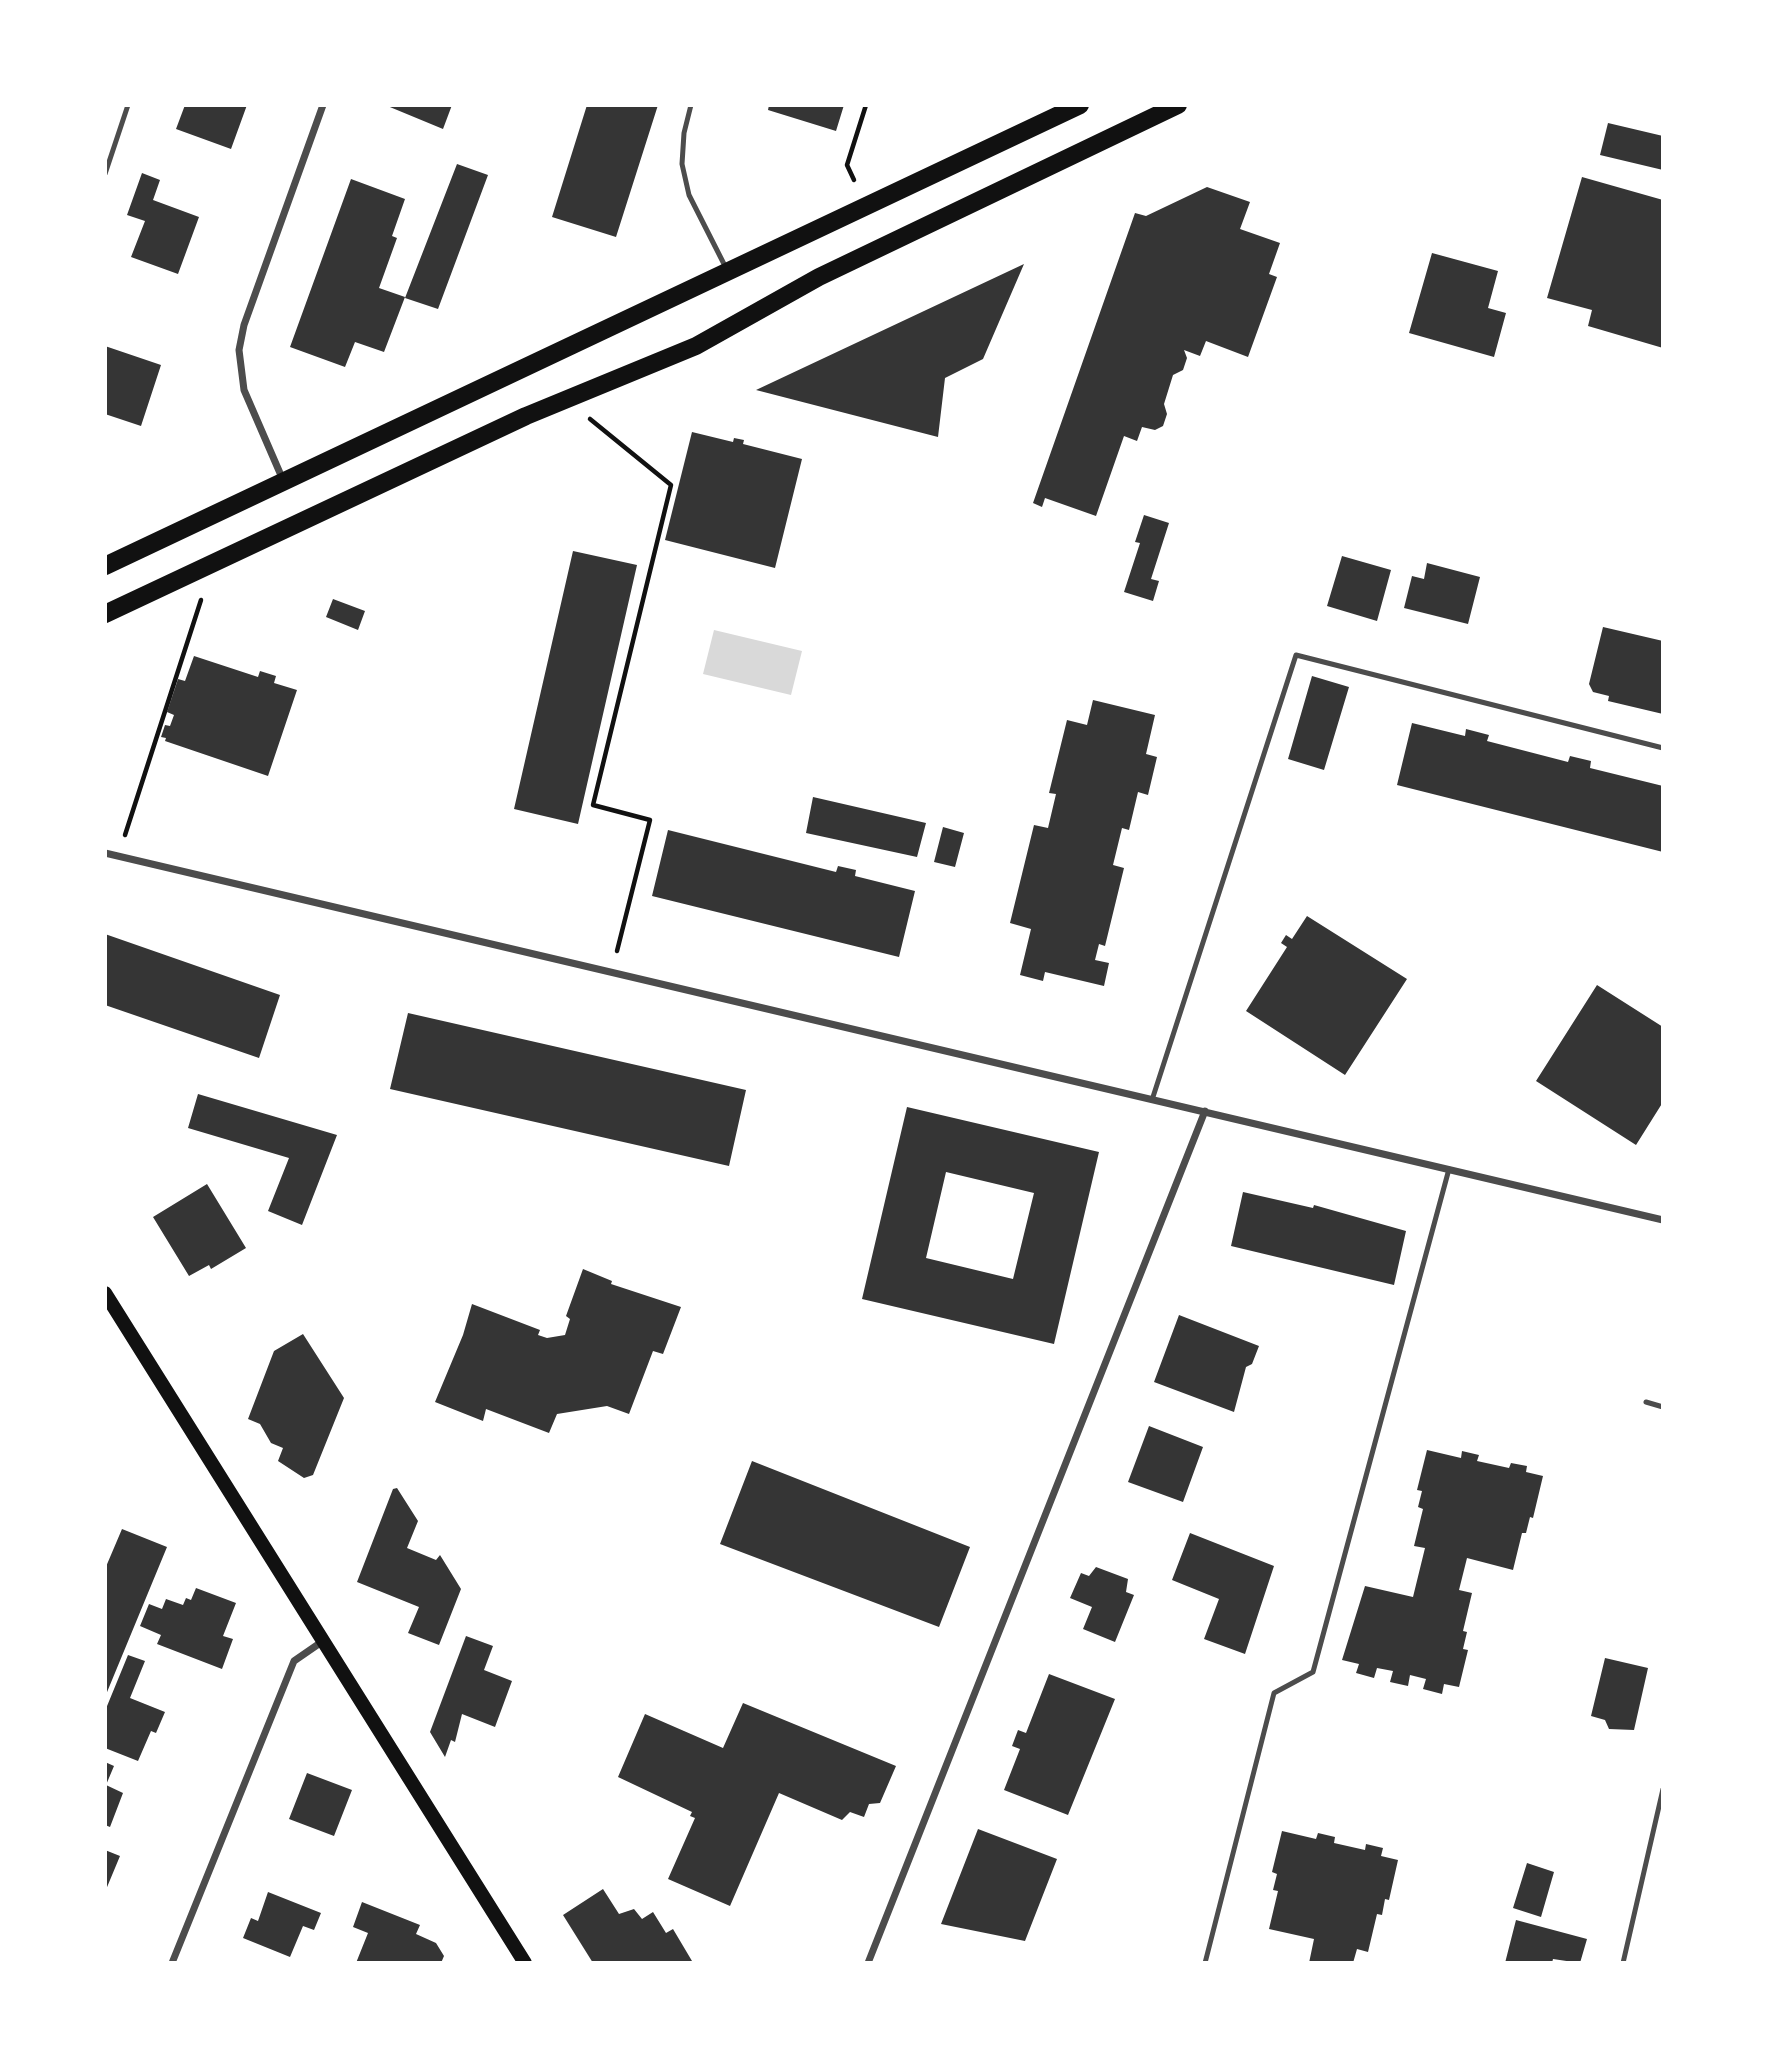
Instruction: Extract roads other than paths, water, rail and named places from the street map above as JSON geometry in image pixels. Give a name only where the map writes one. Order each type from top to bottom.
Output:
[{"type":"main road","points":[[105,566],[729,274],[1080,105]]},
{"type":"main road","points":[[105,614],[565,399],[649,368],[718,335],[819,277],[1178,105]]},
{"type":"main road","points":[[105,1293],[525,1963]]},
{"type":"street","points":[[283,481],[244,390],[239,350],[244,325],[323,105]]},
{"type":"street","points":[[105,853],[1663,1220]]},
{"type":"street","points":[[868,1963],[1205,1111]]},
{"type":"street","points":[[172,1963],[295,1661],[324,1640]]},
{"type":"lane","points":[[105,174],[128,105]]},
{"type":"lane","points":[[691,105],[684,133],[682,164],[689,195],[729,274]]},
{"type":"lane","points":[[1152,1100],[1296,655],[1663,748]]},
{"type":"lane","points":[[1205,1963],[1274,1693],[1313,1672],[1449,1170]]},
{"type":"lane","points":[[1646,1402],[1663,1407]]},
{"type":"lane","points":[[1623,1963],[1663,1789]]}]
